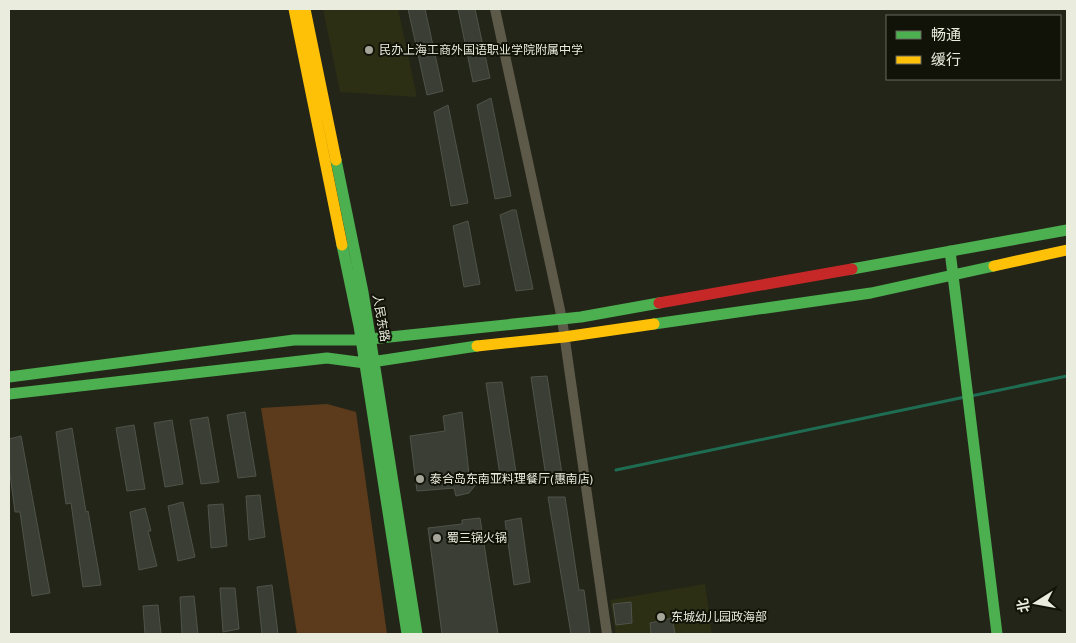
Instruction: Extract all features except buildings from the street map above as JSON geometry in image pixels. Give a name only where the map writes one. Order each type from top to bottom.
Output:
[{"type":"main road","name":"人民东路","points":[[294,9],[366,339]]},
{"type":"main road","name":"人民东路","points":[[305,9],[366,339],[417,634]]},
{"type":"main road","points":[[9,377],[294,340],[366,339],[562,319],[1067,230]]},
{"type":"main road","points":[[9,394],[327,358],[370,363],[502,342],[564,337],[871,293],[1067,250]]},
{"type":"main road","points":[[950,251],[996,634]]},
{"type":"main road","name":"人民东路","points":[[370,363],[407,634]]},
{"type":"street","points":[[495,9],[562,319],[608,634]]},
{"type":"shaded area","name":"民办上海工商外国语职业学院附属中学","points":[[323,9],[398,9],[417,97],[340,92]]},
{"type":"shaded area","points":[[327,404],[356,412],[387,634],[297,634],[261,408]]},
{"type":"shaded area","name":"东城幼儿园政海部","points":[[705,584],[712,634],[616,634],[610,600]]},
{"type":"waterway","points":[[971,396],[1067,376]]},
{"type":"waterway","points":[[616,470],[965,397]]},
{"type":"traffic: fast","points":[[336,160],[363,292],[417,634]]},
{"type":"traffic: fast","points":[[852,269],[1067,230]]},
{"type":"traffic: fast","points":[[342,245],[359,326],[407,634]]},
{"type":"traffic: fast","points":[[950,251],[997,634]]},
{"type":"traffic: fast","points":[[654,324],[871,293],[994,266]]},
{"type":"traffic: fast","points":[[9,377],[294,340],[361,340],[581,317],[659,303]]},
{"type":"traffic: fast","points":[[9,394],[327,358],[365,363],[477,346]]},
{"type":"traffic: slow","points":[[294,9],[342,245]]},
{"type":"traffic: slow","points":[[305,9],[336,160]]},
{"type":"traffic: slow","points":[[994,266],[1067,250]]},
{"type":"traffic: slow","points":[[477,346],[564,337],[654,324]]},
{"type":"traffic: jam","points":[[659,303],[852,269]]},
{"type":"place","name":"民办上海工商外国语职业学院附属中学","points":[[369,50]]},
{"type":"place","name":"泰合岛东南亚料理餐厅(惠南店)","points":[[420,479]]},
{"type":"place","name":"蜀三锅火锅","points":[[437,538]]},
{"type":"place","name":"东城幼儿园政海部","points":[[661,617]]}]
